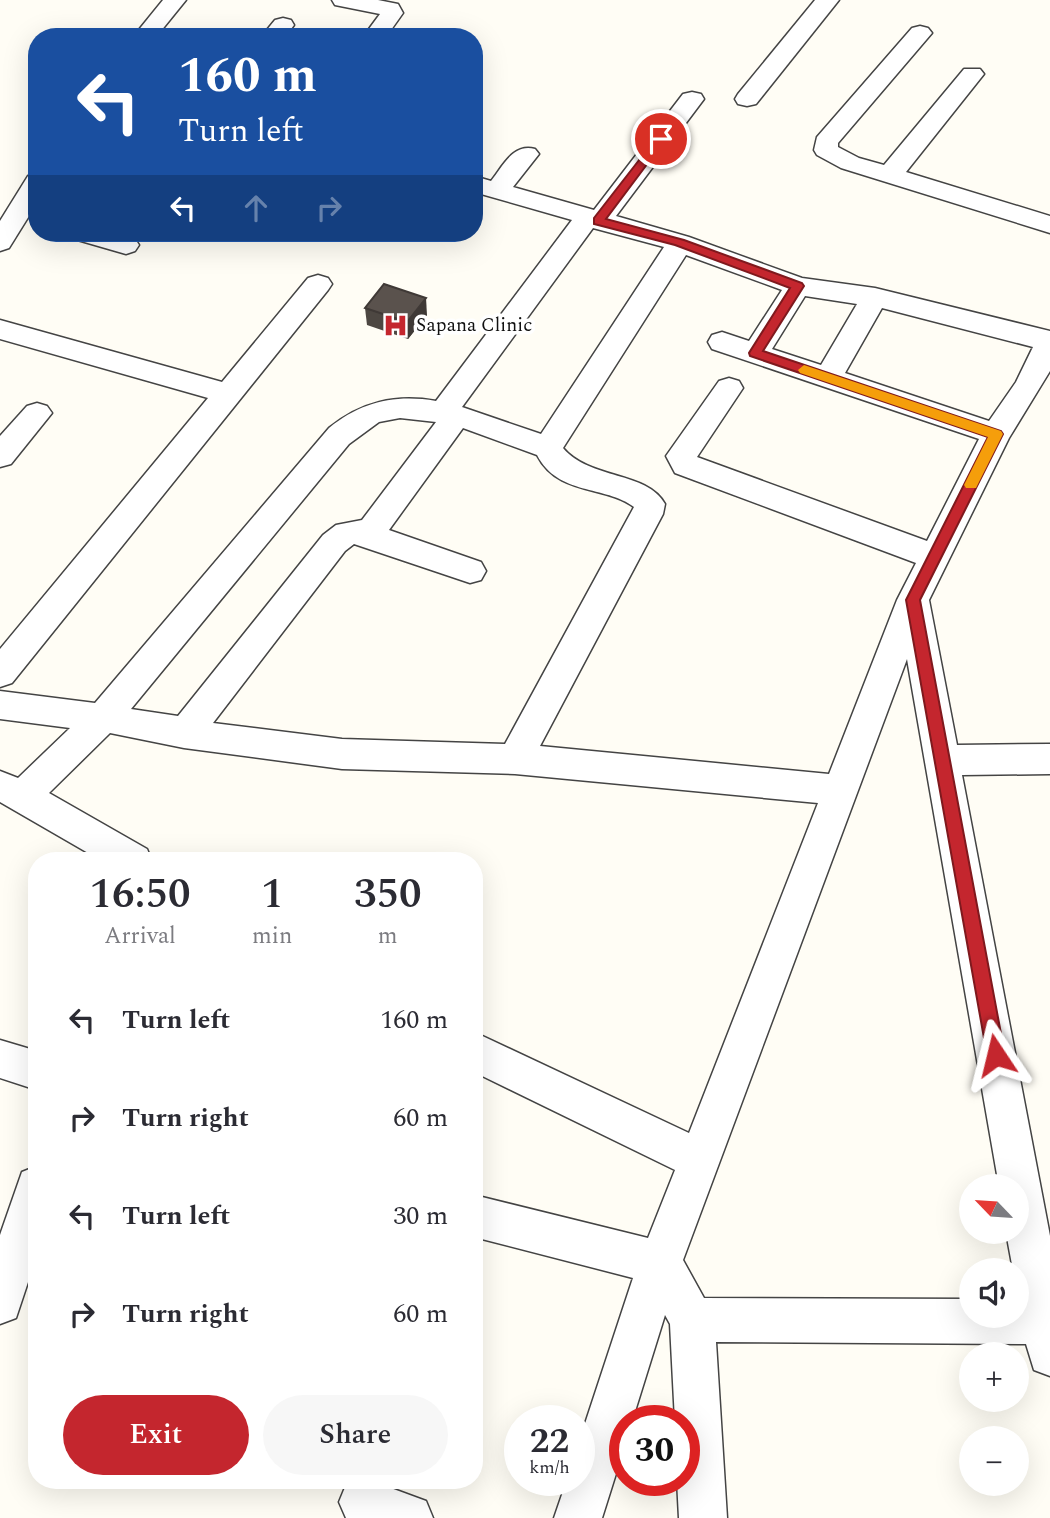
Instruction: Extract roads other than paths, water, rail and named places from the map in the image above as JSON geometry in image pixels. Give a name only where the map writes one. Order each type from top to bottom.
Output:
[{"type":"street","points":[[152,28],[175,0]]},
{"type":"street","points":[[343,0],[390,9],[393,13],[382,28]]},
{"type":"street","points":[[747,99],[828,0]]},
{"type":"street","points":[[920,33],[826,142],[826,150],[837,157],[890,175],[1050,225]]},
{"type":"street","points":[[890,175],[972,74]]},
{"type":"street","points":[[368,535],[449,415],[593,219],[692,99]]},
{"type":"street","points":[[485,188],[526,154]]},
{"type":"street","points":[[0,187],[28,201]]},
{"type":"street","points":[[485,188],[680,243],[798,286],[875,297],[1050,341],[1040,383],[996,434],[913,600],[838,790],[660,1263],[578,1518]]},
{"type":"street","points":[[0,242],[28,205]]},
{"type":"street","points":[[115,242],[126,245]]},
{"type":"street","points":[[515,759],[648,514],[650,504],[642,496],[561,467],[550,456],[548,448],[680,243]]},
{"type":"street","points":[[0,673],[318,284]]},
{"type":"street","points":[[755,353],[798,286]]},
{"type":"street","points":[[828,378],[875,297]]},
{"type":"street","points":[[0,329],[228,394]]},
{"type":"street","points":[[722,342],[996,434]]},
{"type":"street","points":[[729,388],[681,456],[686,465],[934,557]]},
{"type":"street","points":[[118,852],[11,791],[103,718],[339,436],[358,420],[381,410],[410,408],[449,415],[548,448]]},
{"type":"street","points":[[5,444],[37,412]]},
{"type":"street","points":[[184,734],[334,542],[347,533],[368,535],[470,571]]},
{"type":"street","points":[[692,1320],[1048,1333],[913,600]]},
{"type":"street","points":[[0,705],[103,718],[184,734],[342,754],[515,759],[838,790]]},
{"type":"street","points":[[942,760],[1050,760]]},
{"type":"street","points":[[483,1055],[701,1160]]},
{"type":"street","points":[[0,1059],[28,1068]]},
{"type":"street","points":[[0,1302],[28,1215]]},
{"type":"street","points":[[483,1218],[660,1263],[692,1320],[703,1518]]},
{"type":"street","points":[[363,1500],[409,1518]]},
{"type":"place","name":"Sapana Clinic","points":[[396,325]]}]
